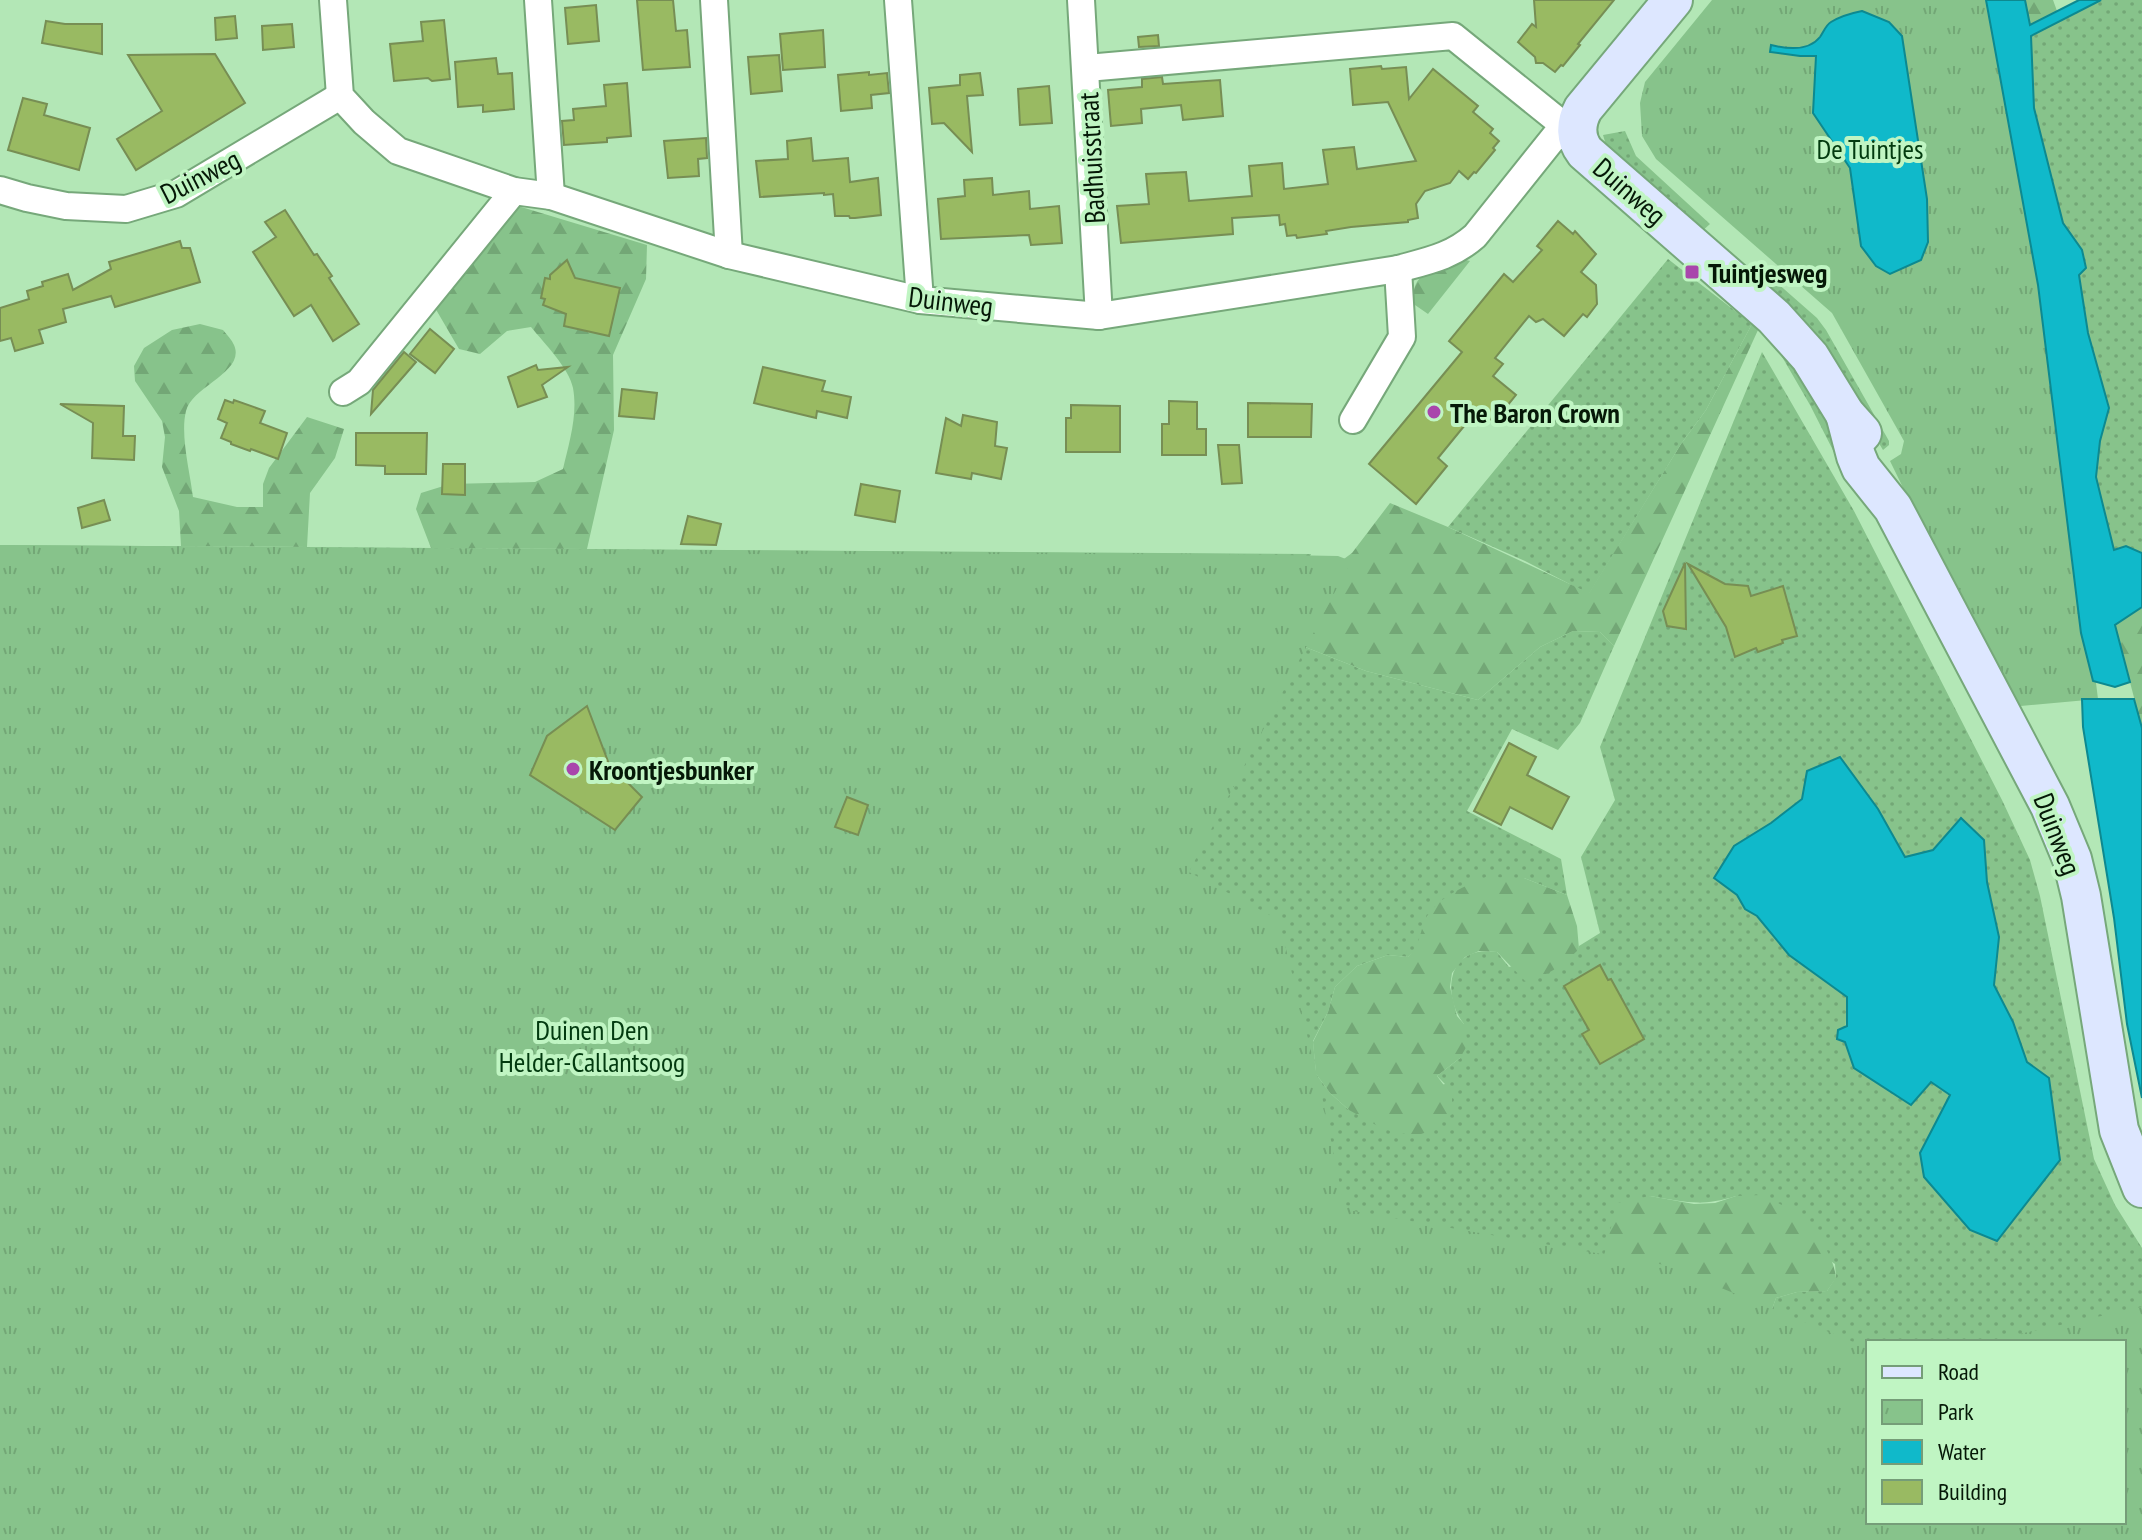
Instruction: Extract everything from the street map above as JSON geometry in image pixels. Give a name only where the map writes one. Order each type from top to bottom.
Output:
[{"type":"street","points":[[333,0],[340,96]]},
{"type":"street","points":[[538,0],[551,196]]},
{"type":"street","points":[[714,0],[729,255]]},
{"type":"street","points":[[898,0],[920,300]]},
{"type":"street","name":"Badhuisstraat","points":[[1081,0],[1099,316]]},
{"type":"street","points":[[1577,136],[1583,109],[1673,0]]},
{"type":"street","points":[[1087,68],[1453,36],[1577,136]]},
{"type":"street","name":"Duinweg","points":[[0,190],[66,206],[126,209],[176,194],[340,96],[398,151],[514,191],[551,196],[729,255],[920,300],[1099,316],[1398,269],[1441,257],[1461,248],[1475,236],[1555,136],[1577,136],[1585,152],[1791,334],[1886,469],[1893,508],[2050,806],[2072,859],[2081,896],[2119,1130],[2142,1188]]},
{"type":"street","points":[[343,392],[359,382],[514,191]]},
{"type":"street","points":[[1353,420],[1402,337],[1398,269]]},
{"type":"green space","name":"De Tuintjes","points":[[1712,0],[1994,0],[2051,320],[2098,699],[2010,707],[1890,461],[1901,454],[1904,441],[1832,313],[1656,159],[1642,136],[1640,103],[1645,82]]},
{"type":"green space","points":[[2025,0],[2053,0],[2057,11],[2030,26]]},
{"type":"green space","points":[[2101,0],[2142,0],[2142,553],[2127,546],[2114,550],[2096,477],[2100,441],[2109,408],[2088,333],[2079,275],[2086,268],[2082,251],[2063,223],[2034,108],[2030,36]]},
{"type":"green space","points":[[1625,131],[1636,156],[1710,224],[1700,233],[1606,145],[1603,135]]},
{"type":"green space","points":[[518,206],[647,245],[646,279],[613,355],[614,430],[587,549],[431,548],[416,509],[421,493],[450,484],[535,482],[563,469],[572,429],[574,398],[571,380],[555,356],[531,327],[507,331],[480,354],[459,349],[431,301]]},
{"type":"green space","points":[[1462,259],[1470,261],[1428,314],[1415,305],[1415,285],[1420,278],[1434,269]]},
{"type":"green space","points":[[1668,259],[1752,324],[1706,410],[1681,444],[1589,594],[1448,527]]},
{"type":"green space","points":[[1776,282],[1817,318],[1826,330],[1889,441],[1883,450],[1832,365],[1766,291]]},
{"type":"green space","points":[[200,324],[223,330],[233,343],[236,355],[226,371],[190,402],[186,411],[185,442],[193,497],[237,507],[263,507],[263,484],[269,468],[307,417],[344,429],[335,458],[310,493],[307,547],[181,546],[179,511],[162,467],[165,437],[162,421],[135,381],[134,366],[144,348],[172,330]]},
{"type":"green space","points":[[1752,324],[1758,330],[1614,646],[1600,632],[1573,631],[1540,647],[1478,700],[1366,671],[1295,643],[1264,618],[1352,553],[1390,503],[1589,593],[1681,444],[1706,410]]},
{"type":"green space","name":"Duinen Den Helder-Callantsoog","points":[[1762,352],[1854,511],[2030,860],[2094,1159],[2115,1205],[2142,1248],[2142,1540],[1599,1540],[1771,1312],[1776,1298],[1797,1292],[1827,1291],[1836,1277],[1835,1264],[1736,1196],[1683,1202],[1650,1196],[1601,1268],[0,1540],[0,545],[1311,554],[1304,573],[1295,643],[1366,671],[1478,700],[1540,647],[1573,631],[1600,632],[1614,646],[1580,723],[1558,750],[1512,729],[1467,811],[1561,859],[1567,895],[1524,878],[1428,915],[1416,950],[1408,957],[1388,955],[1357,966],[1335,987],[1328,1012],[1313,1041],[1316,1074],[1330,1093],[1349,1110],[1445,1084],[1437,1076],[1460,1058],[1464,1024],[1454,1004],[1452,982],[1459,963],[1467,956],[1478,952],[1497,952],[1509,967],[1579,949],[1600,933],[1581,857],[1615,800],[1600,747]],"holes":[[[1802,799],[1878,809],[1905,857],[1932,850],[1960,818],[1984,840],[1987,882],[1999,937],[1994,985],[2013,1022],[2027,1062],[1920,1153],[1950,1096],[1931,1082],[1854,1068],[1845,1041],[1847,997],[1789,955],[1757,916],[1745,909],[1737,895],[1771,823]]]},
{"type":"green space","points":[[1785,354],[1831,419],[1843,470],[1781,355]]},
{"type":"green space","name":"Duinen Den Helder-Callantsoog","points":[[0,545],[1338,556],[1351,561],[1189,872],[1279,920],[1322,1096],[1344,1205],[1351,1206],[1353,1211],[1665,1265],[1866,1347],[1866,1524],[2126,1524],[2126,1340],[1992,1340],[2142,1307],[2142,1540],[0,1540]]},
{"type":"green space","points":[[2142,607],[2142,728],[2115,625]]},
{"type":"green space","points":[[1486,877],[1524,878],[1567,895],[1577,926],[1579,949],[1554,970],[1525,981],[1497,952],[1479,951],[1465,957],[1452,973],[1450,987],[1468,1044],[1460,1058],[1437,1076],[1452,1096],[1452,1114],[1433,1130],[1415,1136],[1383,1129],[1349,1110],[1330,1093],[1316,1074],[1313,1042],[1328,1012],[1335,987],[1357,966],[1388,955],[1408,957],[1415,948],[1424,922],[1438,903]]},
{"type":"green space","points":[[1761,1195],[1798,1216],[1820,1240],[1831,1258],[1836,1278],[1827,1291],[1797,1292],[1776,1298],[1771,1312],[1601,1268],[1617,1203],[1650,1196],[1694,1204],[1715,1203],[1736,1196]]},
{"type":"water","points":[[1986,0],[2025,0],[2030,25],[2079,0],[2101,0],[2031,36],[2034,108],[2063,223],[2082,250],[2086,268],[2079,275],[2088,333],[2109,408],[2100,441],[2096,477],[2114,550],[2126,546],[2142,553],[2142,607],[2115,625],[2130,682],[2115,687],[2093,681],[2081,633],[2038,285]]},
{"type":"water","points":[[1862,11],[1889,22],[1902,36],[1927,199],[1928,242],[1921,260],[1890,274],[1876,266],[1861,246],[1850,168],[1813,113],[1816,56],[1770,52],[1771,45],[1791,48],[1810,45],[1831,22]]},
{"type":"water","points":[[2082,699],[2134,699],[2142,728],[2142,1098],[2127,1024],[2114,918],[2083,727]]},
{"type":"water","points":[[1840,757],[1878,809],[1905,857],[1933,850],[1961,818],[1984,840],[1987,882],[1999,937],[1994,985],[2013,1022],[2027,1062],[2049,1078],[2060,1160],[1997,1241],[1970,1230],[1924,1177],[1920,1153],[1950,1095],[1931,1082],[1911,1105],[1854,1068],[1845,1042],[1837,1039],[1838,1030],[1847,1026],[1847,997],[1789,955],[1757,916],[1745,909],[1737,895],[1714,878],[1734,846],[1802,799],[1807,771]]},
{"type":"building","points":[[637,0],[673,0],[676,31],[687,30],[690,67],[643,70]]},
{"type":"building","points":[[1534,0],[1614,0],[1555,72],[1543,63],[1536,63],[1535,57],[1518,42],[1532,24],[1536,27]]},
{"type":"building","points":[[596,5],[599,41],[568,44],[565,8]]},
{"type":"building","points":[[235,16],[237,38],[216,40],[215,18]]},
{"type":"building","points":[[444,20],[450,79],[394,81],[390,44],[423,41],[421,22]]},
{"type":"building","points":[[46,21],[102,24],[102,54],[42,43]]},
{"type":"building","points":[[292,24],[294,47],[263,50],[262,26]]},
{"type":"building","points":[[823,30],[825,67],[783,70],[780,34]]},
{"type":"building","points":[[1158,35],[1159,46],[1139,47],[1138,37]]},
{"type":"building","points":[[215,54],[245,103],[136,170],[117,139],[162,111],[128,55]]},
{"type":"building","points":[[779,55],[782,91],[751,94],[748,57]]},
{"type":"building","points":[[496,58],[498,74],[512,73],[514,109],[483,112],[483,105],[458,107],[455,62]]},
{"type":"building","points":[[1381,66],[1382,69],[1406,67],[1409,99],[1433,69],[1478,106],[1473,112],[1493,129],[1490,133],[1499,141],[1493,148],[1495,150],[1468,179],[1459,171],[1450,183],[1425,191],[1416,204],[1418,218],[1297,238],[1296,235],[1287,236],[1285,224],[1280,225],[1279,215],[1232,218],[1233,234],[1121,243],[1117,206],[1149,204],[1146,174],[1186,172],[1189,201],[1252,196],[1249,166],[1282,163],[1284,189],[1328,184],[1323,150],[1354,147],[1357,169],[1416,161],[1388,102],[1353,105],[1350,69]]},
{"type":"building","points":[[869,72],[869,75],[887,73],[889,93],[871,95],[872,108],[841,111],[838,75]]},
{"type":"building","points":[[980,73],[983,95],[967,96],[972,152],[944,123],[932,124],[929,88],[960,85],[960,75]]},
{"type":"building","points":[[1162,77],[1163,84],[1220,80],[1223,116],[1183,120],[1181,105],[1141,109],[1142,123],[1111,126],[1108,90],[1142,87],[1142,79]]},
{"type":"building","points":[[627,83],[631,136],[607,138],[607,142],[564,145],[562,121],[574,120],[573,109],[606,106],[604,85]]},
{"type":"building","points":[[1049,86],[1052,123],[1020,125],[1018,89]]},
{"type":"building","points":[[23,98],[47,104],[44,115],[90,128],[79,170],[8,150]]},
{"type":"building","points":[[706,138],[707,158],[698,159],[699,176],[668,178],[664,141]]},
{"type":"building","points":[[811,138],[813,161],[848,158],[850,182],[878,178],[881,215],[855,218],[835,216],[833,194],[760,197],[756,161],[788,159],[787,141]]},
{"type":"building","points":[[992,178],[993,195],[1029,191],[1030,209],[1059,206],[1062,243],[1031,245],[1029,235],[941,239],[938,199],[965,196],[964,180]]},
{"type":"building","points":[[285,210],[314,255],[317,254],[332,276],[329,278],[359,324],[333,341],[311,305],[294,316],[253,252],[276,237],[265,222]]},
{"type":"building","points":[[1558,221],[1573,234],[1575,231],[1596,254],[1581,272],[1596,285],[1597,304],[1587,317],[1583,314],[1564,336],[1543,319],[1536,322],[1529,316],[1495,358],[1503,364],[1493,376],[1516,395],[1494,422],[1478,409],[1438,458],[1447,466],[1416,504],[1369,464],[1462,352],[1449,341],[1504,274],[1513,282],[1542,250],[1537,246]]},
{"type":"building","points":[[180,241],[182,248],[190,248],[200,282],[115,307],[111,296],[63,309],[66,322],[39,330],[43,343],[15,351],[11,338],[0,341],[0,308],[29,299],[27,291],[43,286],[42,282],[68,274],[73,290],[111,269],[109,262]]},
{"type":"building","points":[[567,260],[575,278],[620,288],[609,336],[564,326],[566,314],[543,305],[545,299],[541,298],[545,278],[550,279],[550,275]]},
{"type":"building","points":[[430,329],[454,349],[435,373],[410,354]]},
{"type":"building","points":[[404,352],[416,362],[371,414],[373,390]]},
{"type":"building","points":[[536,365],[538,370],[568,367],[542,385],[547,397],[518,407],[508,377]]},
{"type":"building","points":[[763,367],[825,381],[822,391],[851,397],[847,418],[817,411],[816,418],[754,403]]},
{"type":"building","points":[[622,389],[657,393],[654,419],[619,416]]},
{"type":"building","points":[[225,400],[265,411],[260,423],[287,433],[278,459],[221,438],[227,423],[218,419]]},
{"type":"building","points":[[1169,401],[1197,402],[1197,429],[1206,429],[1206,455],[1162,455],[1162,424],[1169,424]]},
{"type":"building","points":[[1248,403],[1312,404],[1311,437],[1248,437]]},
{"type":"building","points":[[60,404],[124,406],[123,436],[135,436],[134,460],[92,458],[93,423]]},
{"type":"building","points":[[1071,405],[1120,406],[1120,452],[1066,452],[1066,418],[1071,418]]},
{"type":"building","points":[[963,415],[997,422],[995,446],[1007,448],[1001,479],[972,473],[971,479],[936,473],[946,418],[961,426]]},
{"type":"building","points":[[356,433],[427,433],[426,474],[385,474],[385,466],[356,465]]},
{"type":"building","points":[[1218,445],[1239,445],[1242,483],[1222,484]]},
{"type":"building","points":[[443,464],[465,464],[465,495],[442,494]]},
{"type":"building","points":[[861,484],[900,491],[895,522],[855,515]]},
{"type":"building","points":[[104,500],[110,520],[82,528],[78,508]]},
{"type":"building","points":[[688,516],[721,524],[716,545],[681,544]]},
{"type":"building","points":[[1685,563],[1686,629],[1667,626],[1663,611]]},
{"type":"building","points":[[1688,564],[1725,584],[1748,586],[1751,596],[1783,586],[1797,636],[1758,652],[1756,648],[1735,657],[1726,627]]},
{"type":"building","name":"Kroontjesbunker","points":[[587,706],[609,764],[642,797],[615,830],[530,775],[547,736]]},
{"type":"building","points":[[1509,743],[1536,757],[1527,775],[1569,797],[1552,829],[1510,807],[1501,825],[1474,811]]},
{"type":"building","points":[[847,797],[868,805],[858,835],[835,827]]},
{"type":"building","points":[[1600,965],[1644,1039],[1600,1064],[1582,1034],[1589,1030],[1564,986]]},
{"type":"place","name":"Tuintjesweg","points":[[1692,272]]},
{"type":"place","name":"The Baron Crown","points":[[1434,412]]},
{"type":"place","name":"Kroontjesbunker","points":[[573,769]]}]
